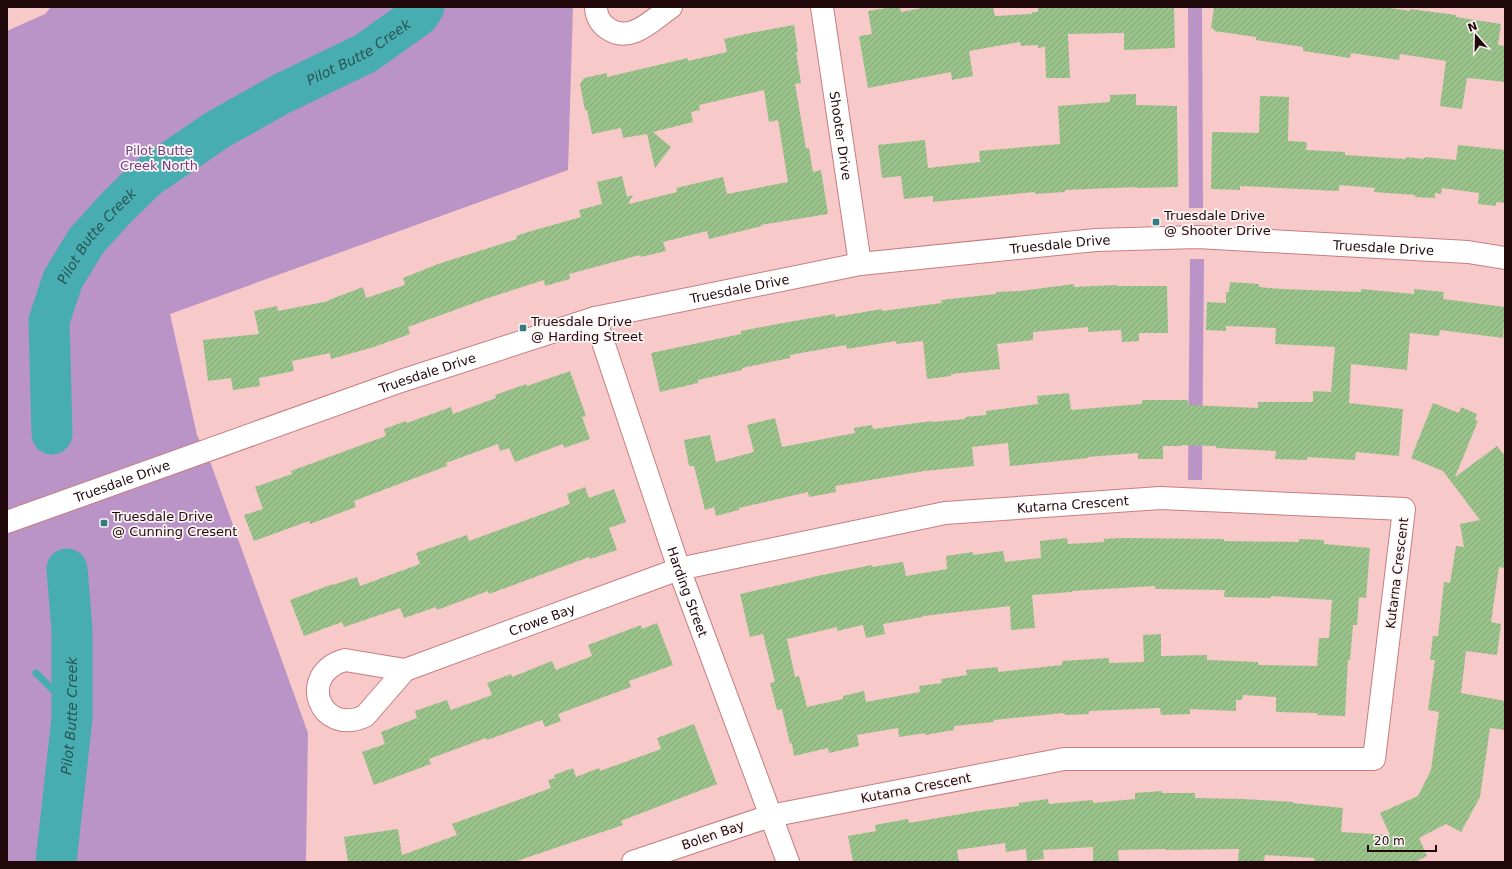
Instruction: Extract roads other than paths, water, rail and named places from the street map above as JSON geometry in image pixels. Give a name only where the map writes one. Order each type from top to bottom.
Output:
[{"type":"street","points":[[596,7],[598,18],[604,26],[612,32],[622,35],[635,33],[671,7]]},
{"type":"street","name":"Shooter Drive","points":[[822,7],[860,264]]},
{"type":"street","name":"Truesdale Drive","points":[[7,522],[401,381],[595,318],[860,264],[1096,240],[1197,237],[1468,252],[1505,258]]},
{"type":"street","name":"Harding Street","points":[[595,318],[679,569],[788,862]]},
{"type":"street","name":"Kutarna Crescent","points":[[679,569],[945,514],[1160,498],[1404,509],[1374,760],[1064,759],[770,816]]},
{"type":"street","name":"Crowe Bay","points":[[405,670],[679,569]]},
{"type":"street","name":"Bolen Bay","points":[[633,862],[770,816]]},
{"type":"waterway","name":"Pilot Butte Creek","points":[[52,434],[49,321],[63,279],[87,240],[118,206],[148,177],[217,130],[281,94],[366,53],[419,15],[424,7]]},
{"type":"waterway","name":"Pilot Butte Creek","points":[[56,862],[72,718],[72,630],[67,569]]},
{"type":"waterway","points":[[36,673],[56,693],[72,718]]},
{"type":"waterway","points":[[71,731],[78,724],[89,719]]},
{"type":"place","name":"Truesdale Drive @ Shooter Drive","points":[[1156,222]]},
{"type":"place","name":"Truesdale Drive @ Harding Street","points":[[523,328]]},
{"type":"place","name":"Truesdale Drive @ Cunning Cresent","points":[[104,523]]},
{"type":"park label","name":"Pilot Butte Creek North","points":[[159,158]]}]
